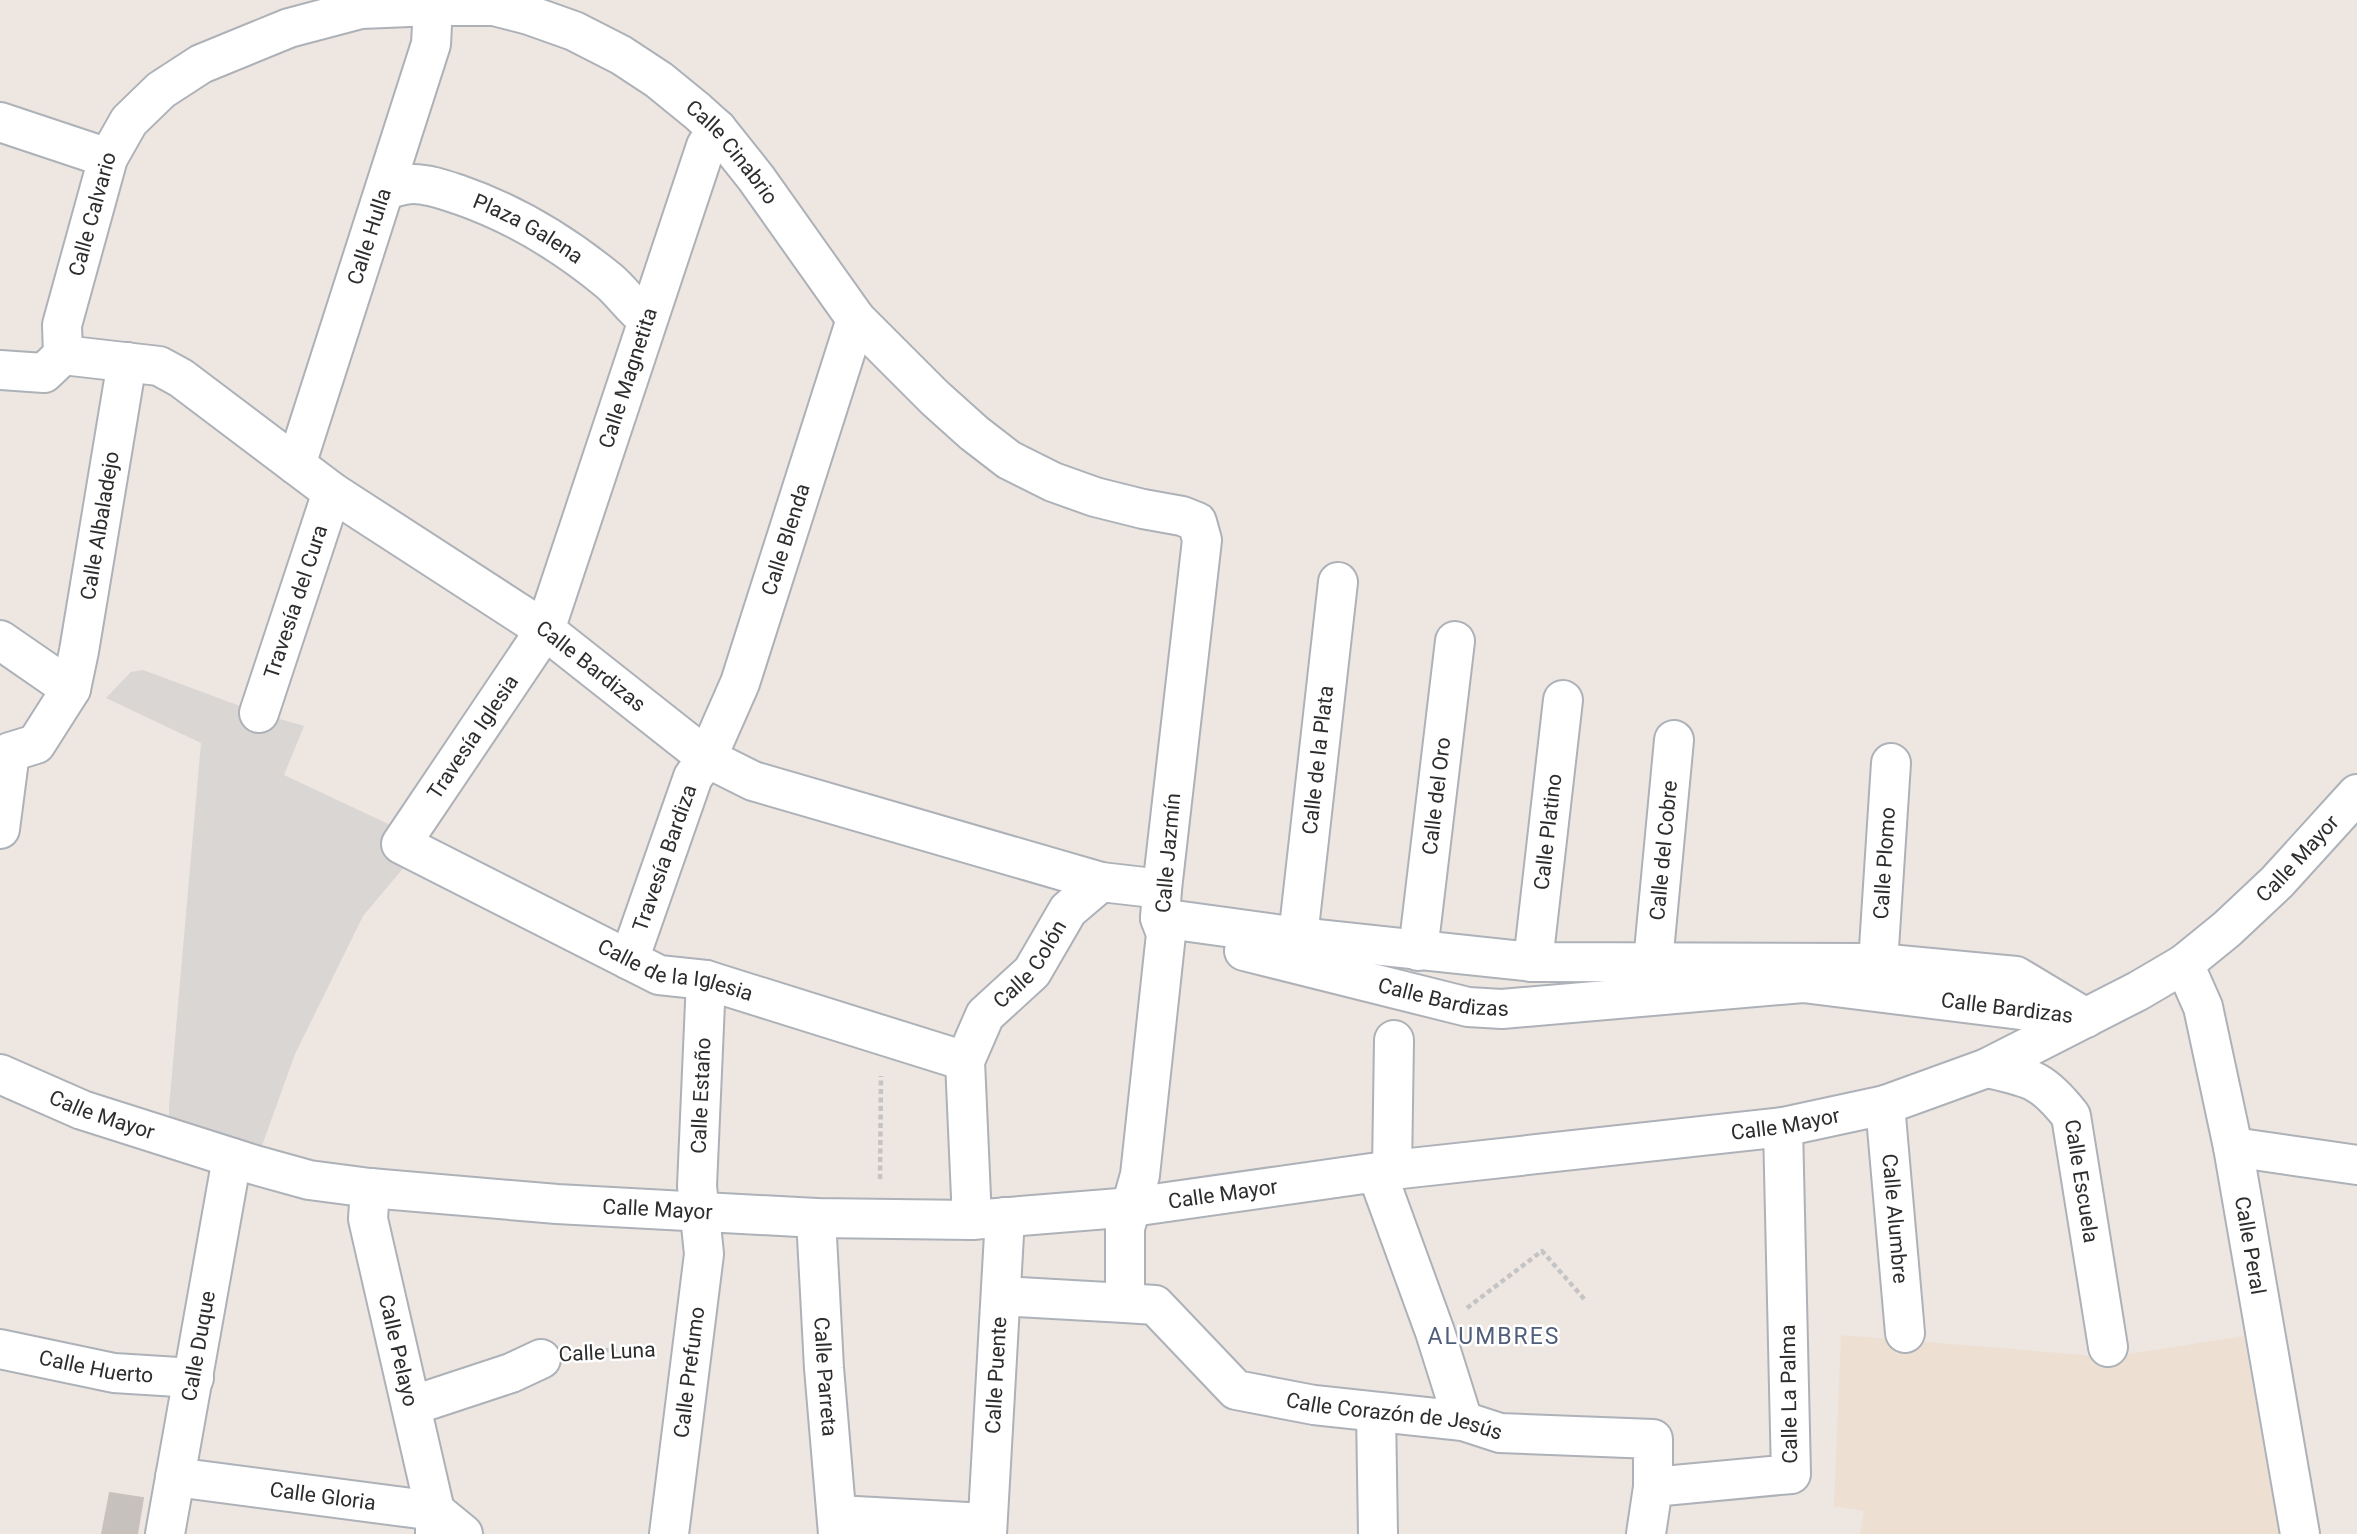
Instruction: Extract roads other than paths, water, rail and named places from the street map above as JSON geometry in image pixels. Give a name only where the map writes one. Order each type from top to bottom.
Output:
[{"type":"street","name":"Calle Hulla","points":[[296,465],[431,44],[433,6]]},
{"type":"street","name":"Calle Cinabrio","points":[[161,90],[201,64],[289,28],[361,9],[495,6],[574,31],[621,55],[659,80],[717,130],[756,178],[856,318],[974,433],[1009,460],[1052,482],[1095,497],[1182,516],[1197,522],[1202,540]]},
{"type":"street","name":"Calle Calvario","points":[[64,355],[62,325],[108,158],[130,121],[161,90]]},
{"type":"street","points":[[0,122],[108,158]]},
{"type":"street","name":"Calle Magnetita","points":[[545,629],[706,146],[717,130]]},
{"type":"street","name":"Plaza Galena","points":[[386,189],[412,184],[441,188],[486,204],[531,226],[571,252],[612,284],[635,310],[648,319]]},
{"type":"street","name":"Calle Blenda","points":[[707,758],[740,683],[856,318]]},
{"type":"street","points":[[0,370],[44,373],[64,355]]},
{"type":"street","name":"Calle Bardizas","points":[[64,355],[159,366],[181,378],[332,492],[545,629],[707,758],[753,781],[1101,881],[1163,914],[1192,938],[1468,1007],[1502,1009],[1802,982],[2086,1018]]},
{"type":"street","name":"Calle Albaladejo","points":[[71,689],[127,362]]},
{"type":"street","name":"Travesía del Cura","points":[[259,713],[332,492]]},
{"type":"street","name":"Calle Jazmín","points":[[1125,1303],[1125,1228],[1140,1175],[1163,914],[1202,540]]},
{"type":"street","name":"Calle de la Plata","points":[[1297,937],[1338,582]]},
{"type":"street","name":"Travesía Iglesia","points":[[401,844],[545,629]]},
{"type":"street","points":[[0,640],[71,689],[36,744],[5,751],[0,829]]},
{"type":"street","name":"Calle del Oro","points":[[1418,951],[1455,641]]},
{"type":"street","name":"Calle Platino","points":[[1533,962],[1563,700]]},
{"type":"street","name":"Calle del Cobre","points":[[1653,962],[1674,740]]},
{"type":"street","name":"Travesía Bardiza","points":[[629,960],[693,776],[707,758]]},
{"type":"street","name":"Calle Plomo","points":[[1878,963],[1891,763]]},
{"type":"street","name":"Calle Mayor","points":[[0,1074],[82,1110],[232,1158],[309,1180],[370,1188],[556,1204],[816,1218],[989,1219],[1132,1207],[1385,1171],[1783,1127],[1885,1105],[1987,1068],[2138,991],[2184,964],[2227,929],[2267,891],[2357,794]]},
{"type":"street","name":"Calle de la Iglesia","points":[[401,844],[659,975],[706,980],[965,1061]]},
{"type":"street","name":"Calle Colón","points":[[989,1219],[965,1061],[985,1015],[1032,972],[1068,910],[1101,881]]},
{"type":"street","name":"Calle Bardizas","points":[[1163,914],[1297,937],[1533,962],[1878,963],[2016,976],[2086,1018]]},
{"type":"street","name":"Calle Peral","points":[[2184,964],[2203,1007],[2233,1147],[2300,1534]]},
{"type":"street","name":"Calle Estaño","points":[[701,1211],[697,1186],[706,980]]},
{"type":"street","points":[[1394,1040],[1385,1171],[1463,1421]]},
{"type":"street","name":"Calle Escuela","points":[[1987,1068],[2029,1078],[2053,1093],[2071,1116],[2108,1347]]},
{"type":"street","name":"Calle Alumbre","points":[[1885,1105],[1905,1333]]},
{"type":"street","name":"Calle La Palma","points":[[1653,1487],[1791,1474],[1783,1127]]},
{"type":"street","points":[[2233,1147],[2357,1165]]},
{"type":"street","name":"Calle Duque","points":[[165,1534],[232,1158]]},
{"type":"street","name":"Calle Pelayo","points":[[370,1188],[368,1219],[411,1406],[444,1527]]},
{"type":"street","name":"Calle Prefumo","points":[[668,1534],[704,1254],[701,1211]]},
{"type":"street","name":"Calle Parreta","points":[[816,1218],[824,1368],[838,1524]]},
{"type":"street","name":"Calle Puente","points":[[986,1529],[1001,1296],[989,1219]]},
{"type":"street","name":"Calle Corazón de Jesús","points":[[1001,1296],[1155,1305],[1236,1390],[1314,1405],[1463,1421],[1500,1433],[1653,1438],[1653,1487]]},
{"type":"street","name":"Calle Huerto","points":[[0,1349],[114,1373],[194,1378]]},
{"type":"street","name":"Calle Luna","points":[[411,1406],[511,1373],[555,1355]]},
{"type":"street","points":[[1376,1412],[1378,1534]]},
{"type":"street","name":"Calle Gloria","points":[[175,1477],[444,1527]]},
{"type":"street","points":[[1646,1534],[1653,1487]]},
{"type":"street","points":[[838,1524],[986,1529]]},
{"type":"district","name":"ALUMBRES","points":[[1494,1336]]}]
